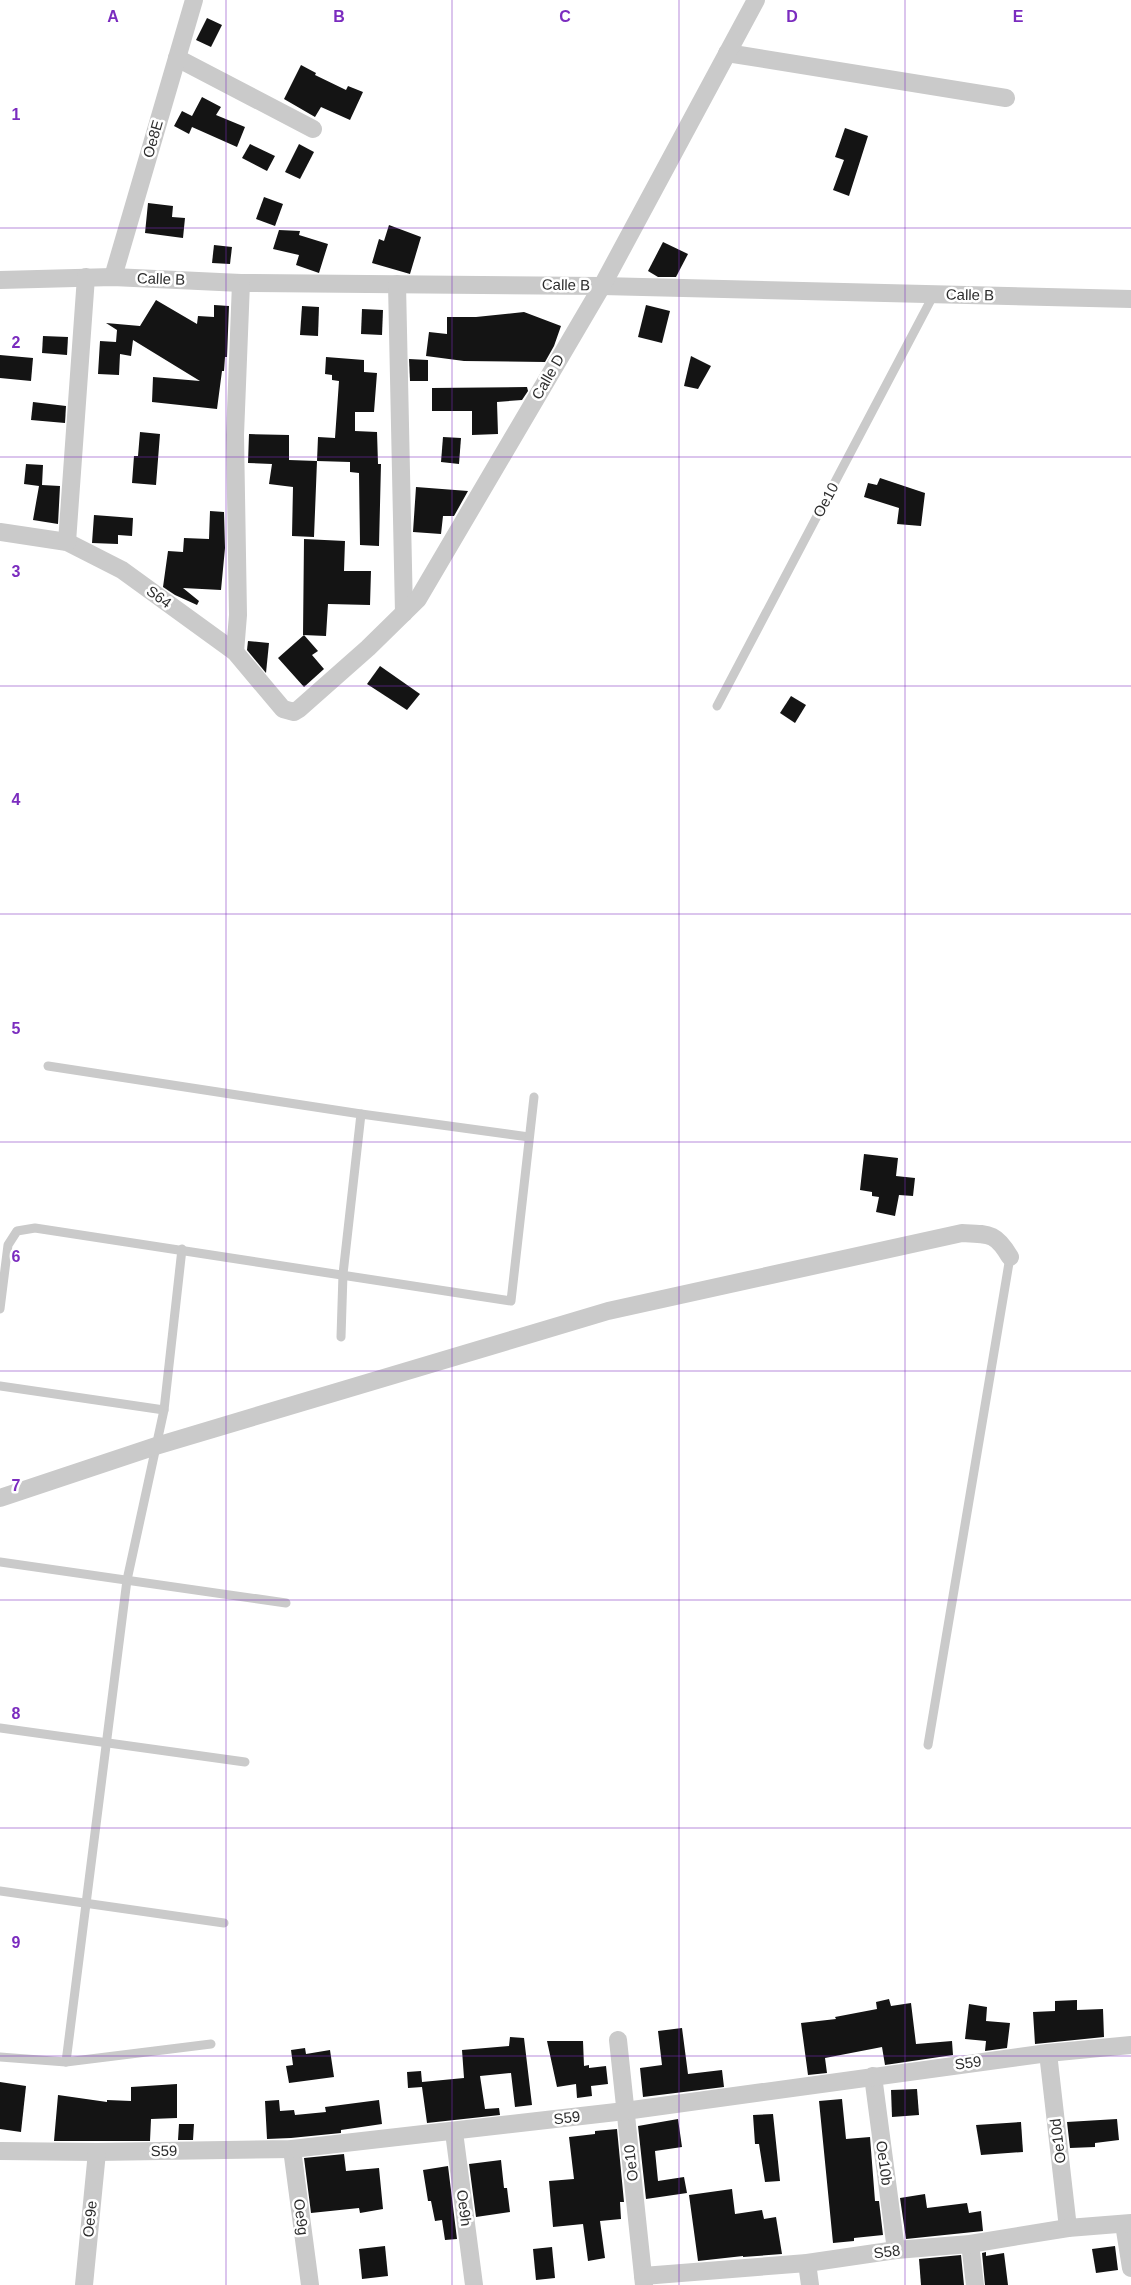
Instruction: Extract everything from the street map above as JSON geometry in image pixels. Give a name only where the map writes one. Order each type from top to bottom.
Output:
[{"type":"street","name":"Oe8E","points":[[113,277],[194,0]]},
{"type":"street","name":"Calle D","points":[[289,712],[299,709],[368,648],[418,599],[602,286],[756,0]]},
{"type":"street","points":[[728,53],[1006,98]]},
{"type":"street","points":[[177,58],[313,129]]},
{"type":"street","points":[[67,542],[86,277]]},
{"type":"street","name":"Calle B","points":[[0,280],[113,277],[241,283],[602,286],[1131,299]]},
{"type":"street","points":[[235,652],[238,615],[235,435],[241,283]]},
{"type":"street","points":[[396,284],[404,613]]},
{"type":"street","name":"S64","points":[[0,532],[67,542],[122,570],[235,652],[283,709],[289,712]]},
{"type":"street","points":[[0,1498],[156,1446],[627,1307],[962,1234],[988,1234],[1000,1240],[1010,1257]]},
{"type":"street","name":"Oe10","points":[[618,2040],[644,2281]]},
{"type":"street","name":"S59","points":[[0,2151],[97,2152],[292,2148],[454,2132],[1048,2053],[1131,2045]]},
{"type":"street","name":"Oe10d","points":[[1048,2053],[1068,2228]]},
{"type":"street","name":"Oe10b","points":[[873,2076],[896,2250]]},
{"type":"street","name":"Oe9h","points":[[454,2132],[474,2285]]},
{"type":"street","name":"Oe9g","points":[[292,2148],[310,2285]]},
{"type":"street","name":"Oe9e","points":[[84,2285],[97,2152]]},
{"type":"street","points":[[1128,2223],[1131,2268]]},
{"type":"street","name":"S58","points":[[644,2281],[806,2263],[896,2250],[970,2244],[1068,2228],[1128,2223]]},
{"type":"street","points":[[970,2244],[975,2285]]},
{"type":"street","points":[[806,2263],[810,2285]]},
{"type":"lane","name":"Oe10","points":[[717,706],[934,294]]},
{"type":"lane","points":[[48,1066],[361,1114],[529,1137]]},
{"type":"lane","points":[[0,1309],[8,1245],[17,1231],[35,1228],[182,1249],[511,1301],[534,1097]]},
{"type":"lane","points":[[341,1337],[343,1274],[361,1114]]},
{"type":"lane","points":[[66,2062],[127,1580],[164,1410],[182,1249]]},
{"type":"lane","points":[[928,1745],[1010,1257]]},
{"type":"lane","points":[[0,1386],[164,1410]]},
{"type":"lane","points":[[0,1562],[286,1603]]},
{"type":"lane","points":[[0,1728],[245,1762]]},
{"type":"lane","points":[[0,1891],[224,1922]]},
{"type":"lane","points":[[0,2057],[66,2062],[211,2044]]},
{"type":"building","points":[[207,18],[222,25],[211,47],[196,40]]},
{"type":"building","points":[[301,65],[316,73],[315,75],[346,90],[348,86],[363,92],[350,120],[321,107],[315,117],[284,99]]},
{"type":"building","points":[[202,97],[221,107],[216,115],[245,127],[237,147],[192,127],[189,134],[174,126],[182,111],[192,116]]},
{"type":"building","points":[[845,128],[868,136],[849,196],[833,190],[844,160],[835,157]]},
{"type":"building","points":[[250,144],[275,156],[267,171],[242,158]]},
{"type":"building","points":[[299,144],[314,152],[300,179],[285,172]]},
{"type":"building","points":[[264,197],[283,204],[275,226],[256,219]]},
{"type":"building","points":[[148,203],[173,206],[172,217],[185,218],[183,238],[145,233]]},
{"type":"building","points":[[389,225],[421,237],[410,274],[372,263],[379,239],[384,241]]},
{"type":"building","points":[[279,230],[300,231],[299,235],[328,244],[319,273],[296,265],[299,255],[273,249]]},
{"type":"building","points":[[663,242],[688,254],[676,277],[658,277],[648,271]]},
{"type":"building","points":[[214,245],[232,247],[230,264],[212,263]]},
{"type":"building","points":[[156,300],[197,324],[198,316],[214,317],[214,305],[229,306],[227,357],[225,357],[224,371],[222,371],[217,409],[152,402],[153,377],[200,381],[133,340],[131,356],[120,354],[119,375],[98,374],[100,341],[116,342],[117,330],[106,323],[140,326]]},
{"type":"building","points":[[646,305],[670,311],[662,343],[638,337]]},
{"type":"building","points":[[302,306],[319,307],[318,336],[300,335]]},
{"type":"building","points":[[362,309],[383,310],[382,335],[361,334]]},
{"type":"building","points":[[524,312],[561,326],[554,346],[545,362],[464,361],[426,356],[429,332],[447,334],[447,317],[476,317]]},
{"type":"building","points":[[43,336],[68,337],[67,355],[42,353]]},
{"type":"building","points":[[0,355],[33,358],[31,381],[0,378]]},
{"type":"building","points":[[691,356],[711,366],[698,389],[684,386]]},
{"type":"building","points":[[326,357],[364,360],[364,372],[377,373],[374,412],[355,412],[355,431],[377,432],[378,464],[381,464],[379,546],[360,545],[359,473],[350,472],[350,462],[317,461],[318,437],[335,438],[339,381],[332,380],[332,375],[325,374]]},
{"type":"building","points":[[409,359],[428,360],[428,381],[410,381]]},
{"type":"building","points":[[527,387],[528,391],[522,400],[497,402],[498,434],[472,435],[472,411],[432,411],[432,388]]},
{"type":"building","points":[[33,402],[66,406],[65,423],[31,420]]},
{"type":"building","points":[[140,432],[160,434],[156,485],[132,483],[134,456],[138,456]]},
{"type":"building","points":[[249,434],[289,435],[289,460],[317,461],[314,537],[292,536],[293,487],[269,484],[272,464],[248,463]]},
{"type":"building","points":[[443,437],[461,438],[459,464],[441,462]]},
{"type":"building","points":[[26,464],[43,465],[42,485],[60,486],[58,524],[33,520],[39,486],[24,484]]},
{"type":"building","points":[[880,478],[925,493],[921,526],[897,524],[899,508],[864,497],[868,483],[877,485]]},
{"type":"building","points":[[416,487],[468,491],[454,516],[443,516],[441,534],[413,532]]},
{"type":"building","points":[[210,511],[224,512],[225,548],[221,590],[183,588],[199,601],[197,605],[163,587],[168,551],[183,552],[184,538],[209,539]]},
{"type":"building","points":[[94,515],[133,518],[132,536],[118,535],[118,544],[92,543]]},
{"type":"building","points":[[304,539],[345,541],[344,571],[371,571],[370,605],[328,604],[326,636],[303,635]]},
{"type":"building","points":[[304,635],[318,651],[312,655],[324,669],[304,687],[278,658]]},
{"type":"building","points":[[248,641],[269,643],[266,673],[247,650]]},
{"type":"building","points":[[380,666],[420,694],[407,710],[367,684]]},
{"type":"building","points":[[791,696],[806,705],[795,723],[780,713]]},
{"type":"building","points":[[864,1154],[898,1158],[896,1176],[915,1178],[913,1196],[899,1195],[895,1216],[876,1212],[879,1197],[872,1196],[872,1192],[860,1190]]},
{"type":"building","points":[[889,1999],[891,2006],[911,2003],[916,2044],[952,2041],[953,2055],[885,2065],[882,2047],[825,2058],[827,2073],[808,2075],[801,2023],[836,2019],[835,2017],[877,2009],[876,2002]]},
{"type":"building","points":[[1077,2000],[1077,2010],[1103,2009],[1104,2037],[1035,2044],[1033,2012],[1055,2011],[1055,2001]]},
{"type":"building","points":[[969,2004],[987,2007],[986,2021],[1010,2023],[1007,2048],[985,2051],[986,2041],[965,2039]]},
{"type":"building","points":[[682,2028],[688,2074],[722,2070],[724,2087],[643,2097],[640,2068],[662,2065],[658,2031]]},
{"type":"building","points":[[510,2037],[524,2038],[532,2105],[515,2107],[511,2073],[480,2076],[485,2109],[499,2108],[500,2115],[427,2123],[422,2087],[408,2088],[407,2072],[421,2071],[422,2082],[464,2078],[462,2050],[509,2046]]},
{"type":"building","points":[[547,2041],[583,2041],[584,2066],[589,2065],[589,2068],[606,2066],[608,2084],[591,2086],[592,2096],[577,2098],[576,2084],[557,2087]]},
{"type":"building","points":[[305,2048],[306,2054],[330,2050],[334,2077],[289,2083],[286,2066],[293,2065],[291,2050]]},
{"type":"building","points":[[0,2082],[26,2086],[21,2132],[0,2129]]},
{"type":"building","points":[[177,2084],[177,2118],[151,2119],[150,2141],[54,2141],[58,2095],[107,2102],[107,2100],[131,2101],[131,2087]]},
{"type":"building","points":[[917,2089],[919,2115],[892,2117],[891,2090]]},
{"type":"building","points":[[842,2099],[846,2139],[870,2137],[875,2201],[879,2201],[883,2235],[854,2238],[854,2241],[833,2243],[819,2101]]},
{"type":"building","points":[[279,2100],[280,2111],[294,2110],[295,2115],[326,2112],[325,2107],[379,2100],[382,2124],[341,2130],[341,2133],[267,2139],[265,2101]]},
{"type":"building","points":[[773,2114],[780,2181],[765,2182],[759,2144],[755,2144],[753,2115]]},
{"type":"building","points":[[678,2119],[682,2147],[655,2151],[658,2181],[684,2177],[687,2193],[646,2199],[638,2126]]},
{"type":"building","points":[[1117,2119],[1119,2140],[1095,2143],[1095,2147],[1070,2148],[1067,2122]]},
{"type":"building","points":[[1021,2122],[1023,2152],[981,2155],[976,2125]]},
{"type":"building","points":[[179,2124],[194,2124],[193,2140],[178,2140]]},
{"type":"building","points":[[617,2129],[624,2202],[620,2202],[621,2219],[600,2221],[605,2258],[588,2261],[583,2224],[553,2227],[549,2181],[574,2179],[569,2137],[595,2134],[595,2131]]},
{"type":"building","points":[[344,2154],[346,2171],[379,2168],[383,2209],[360,2213],[359,2208],[311,2213],[304,2158]]},
{"type":"building","points":[[501,2160],[504,2188],[507,2188],[510,2212],[476,2217],[469,2164]]},
{"type":"building","points":[[448,2166],[457,2239],[445,2240],[442,2220],[435,2221],[431,2201],[428,2201],[423,2170]]},
{"type":"building","points":[[732,2189],[735,2214],[762,2210],[764,2219],[776,2217],[782,2254],[698,2261],[689,2195]]},
{"type":"building","points":[[925,2194],[927,2208],[967,2203],[969,2213],[981,2211],[983,2231],[906,2239],[900,2198]]},
{"type":"building","points":[[385,2246],[388,2276],[362,2279],[359,2249]]},
{"type":"building","points":[[1115,2246],[1118,2270],[1096,2273],[1092,2249]]},
{"type":"building","points":[[552,2247],[555,2278],[536,2280],[533,2249]]},
{"type":"building","points":[[986,2252],[986,2256],[1004,2253],[1008,2285],[985,2285],[982,2253]]},
{"type":"building","points":[[961,2255],[964,2285],[921,2285],[919,2259]]}]
